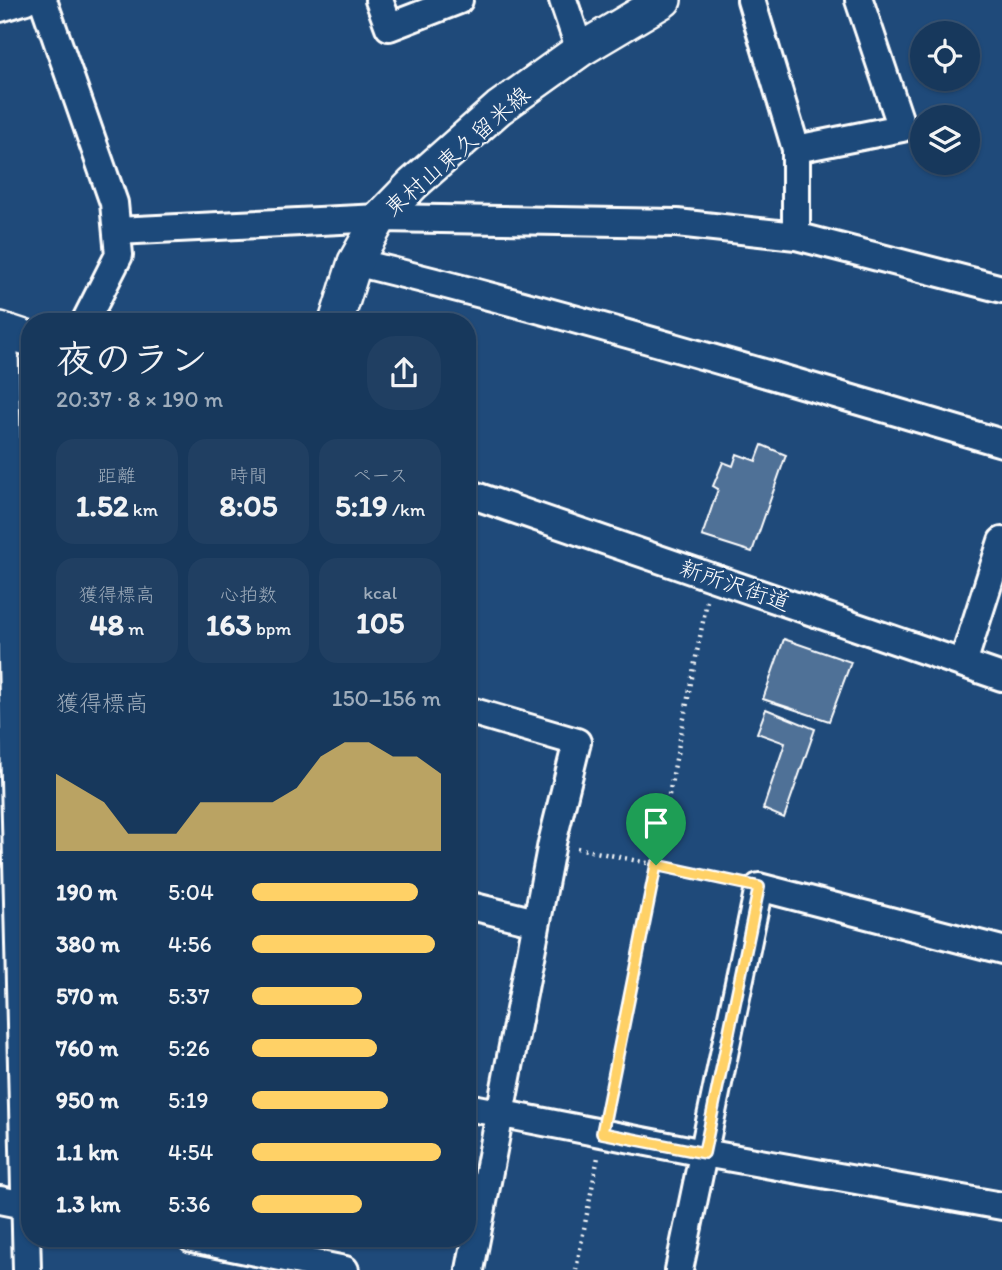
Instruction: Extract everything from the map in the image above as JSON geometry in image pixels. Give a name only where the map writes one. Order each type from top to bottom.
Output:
[{"type":"main road","name":"東村山東久留米線","points":[[339,313],[355,262],[380,218],[413,184],[499,108],[580,50],[664,0]]},
{"type":"street","points":[[379,0],[389,27],[459,0]]},
{"type":"street","points":[[563,0],[580,50]]},
{"type":"street","points":[[751,0],[796,149],[796,236]]},
{"type":"street","points":[[796,149],[902,128],[859,0]]},
{"type":"street","points":[[22,2],[114,202],[120,255],[90,313]]},
{"type":"street","points":[[117,231],[380,218],[677,223],[796,236],[1002,289]]},
{"type":"street","points":[[355,262],[621,331],[1002,443]]},
{"type":"street","points":[[11,333],[20,576],[15,794],[21,931]]},
{"type":"street","name":"新所沢街道","points":[[476,496],[1002,677]]},
{"type":"street","points":[[963,663],[1002,541]]},
{"type":"street","points":[[476,713],[577,742],[552,843],[476,1239]]},
{"type":"street","points":[[679,1270],[759,887],[1002,950]]},
{"type":"street","points":[[476,907],[536,922]]},
{"type":"street","points":[[476,1109],[1002,1206]]},
{"type":"street","points":[[21,1126],[18,1204],[21,1226]]},
{"type":"street","points":[[24,1247],[27,1270]]},
{"type":"street","points":[[231,1247],[345,1270]]},
{"type":"street","points":[[470,1270],[474,1247]]},
{"type":"path","points":[[576,1270],[712,578]]},
{"type":"path","points":[[552,843],[759,887]]},
{"type":"building","points":[[762,445],[786,455],[752,552],[702,536],[718,489],[713,486],[723,462],[733,466],[737,454],[756,461]]},
{"type":"building","points":[[784,639],[851,662],[829,721],[763,699]]},
{"type":"building","points":[[766,709],[815,729],[784,818],[763,809],[785,743],[757,733]]},
{"type":"route","points":[[656,865],[759,887],[704,1153],[602,1133],[656,865]]}]
